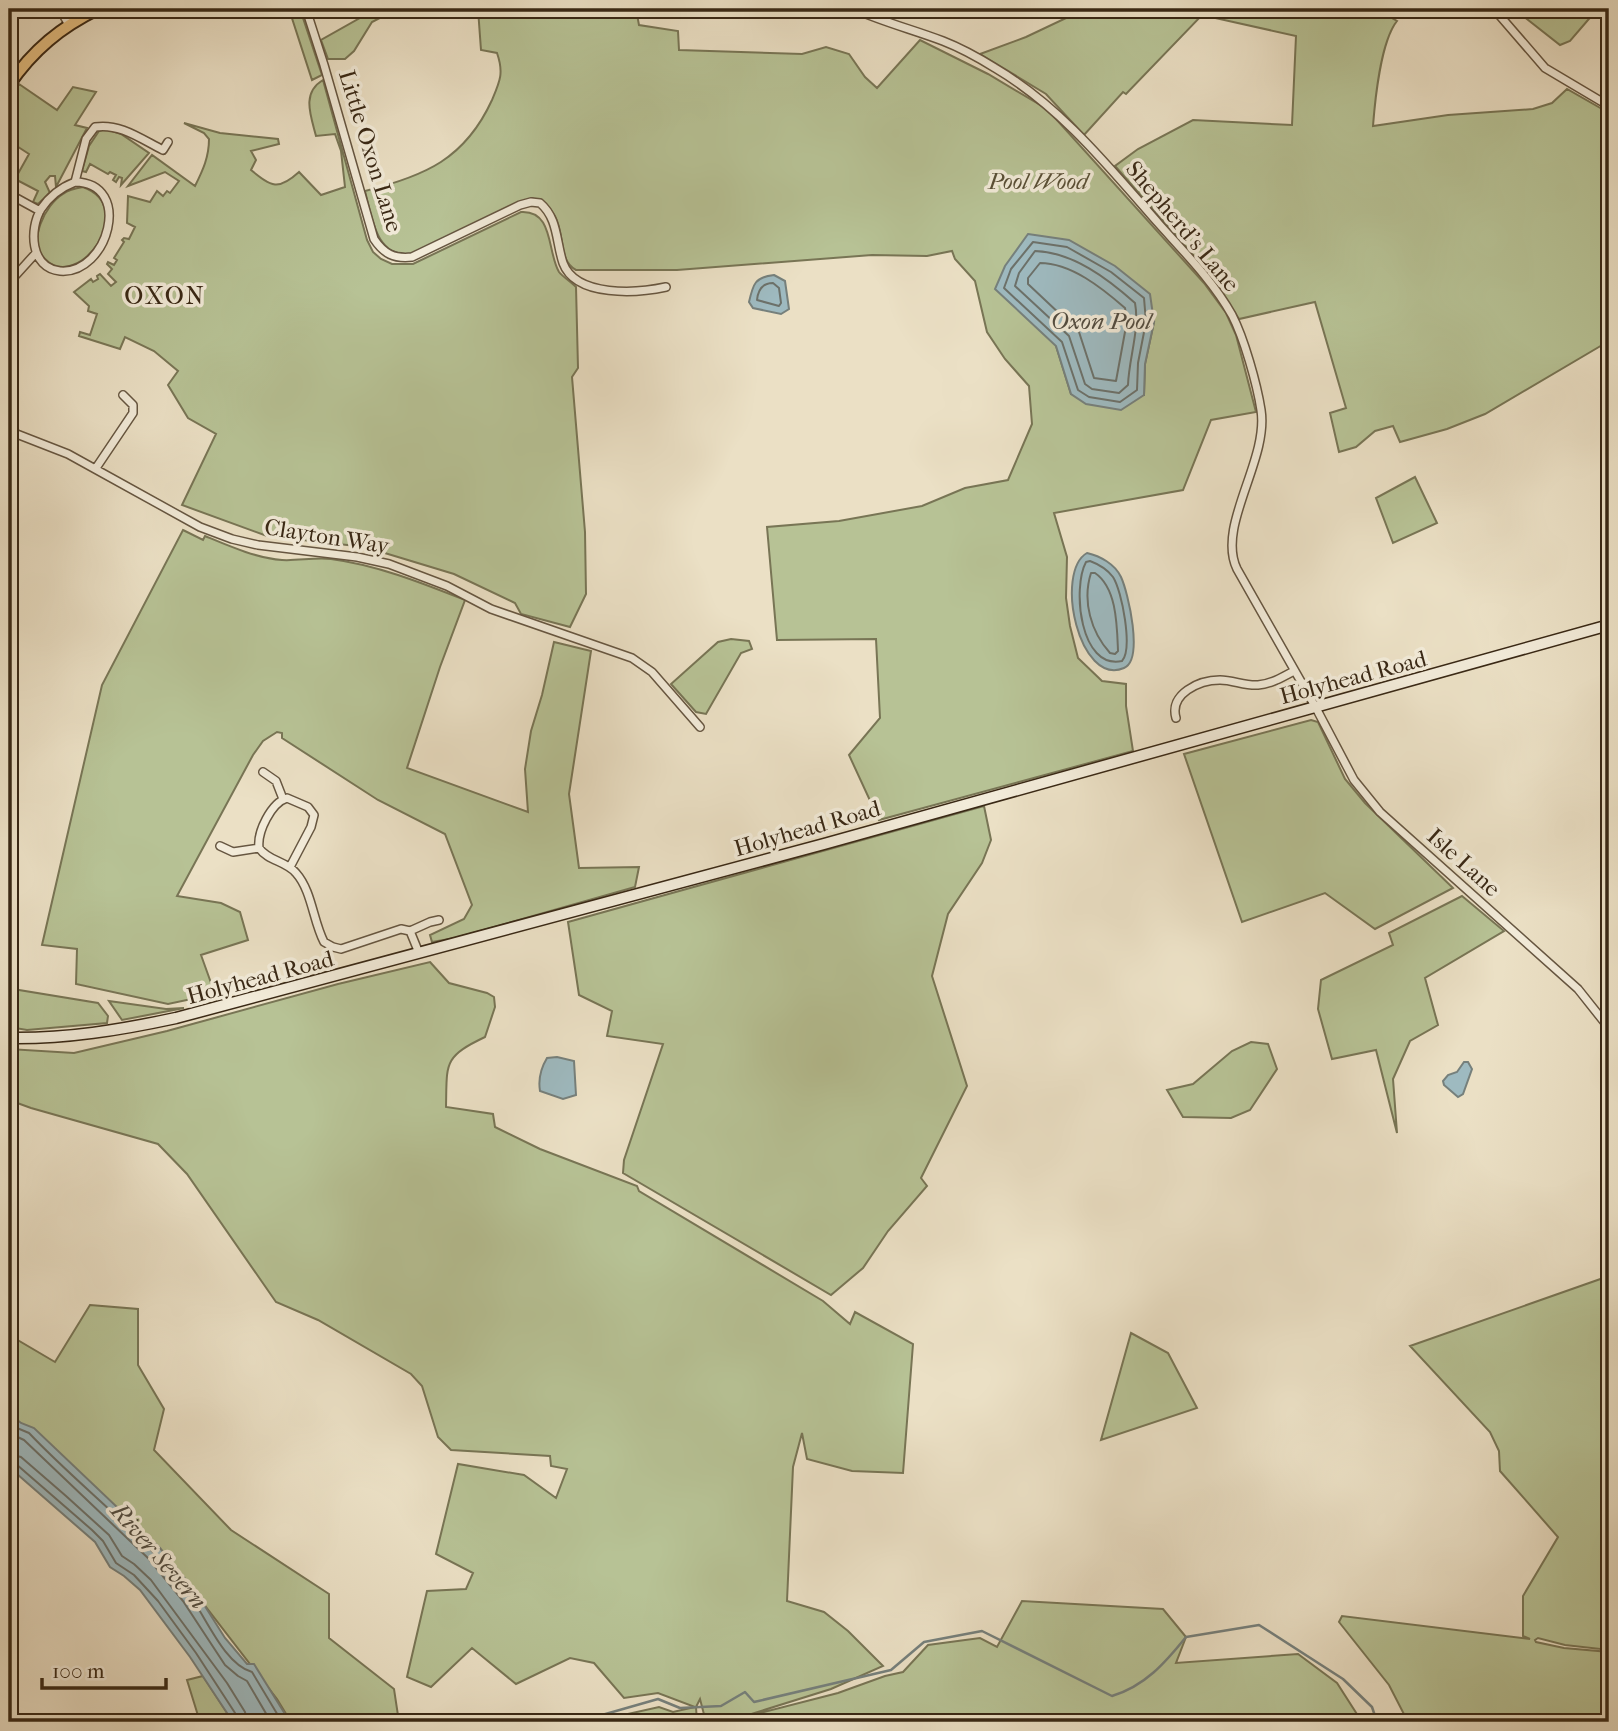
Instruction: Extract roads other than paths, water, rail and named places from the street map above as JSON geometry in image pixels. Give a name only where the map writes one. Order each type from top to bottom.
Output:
[{"type":"main road","points":[[9,85],[36,49],[69,24],[98,9]]},
{"type":"main road","name":"Holyhead Road","points":[[9,1038],[49,1039],[117,1031],[176,1018],[646,893],[1609,625]]},
{"type":"street","points":[[61,9],[69,24]]},
{"type":"street","name":"Little Oxon Lane","points":[[306,9],[374,239],[384,251],[397,258],[412,257],[530,202],[540,204],[552,217],[564,266],[573,277],[604,290],[624,293],[666,287]]},
{"type":"street","points":[[678,9],[688,12],[712,11]]},
{"type":"street","name":"Shepherd's Lane","points":[[854,9],[946,42],[992,66],[1046,103],[1107,165],[1206,277],[1232,314],[1241,336],[1262,413],[1260,444],[1232,535],[1232,554],[1237,569],[1316,708]]},
{"type":"street","points":[[1494,9],[1545,68],[1609,106]]},
{"type":"street","points":[[75,182],[86,139],[95,127],[103,125],[121,129],[163,150],[168,142]]},
{"type":"street","points":[[75,182],[94,186],[105,198],[108,224],[101,246],[83,264],[65,271],[48,267],[36,253],[34,232],[40,211],[54,195],[75,182]]},
{"type":"street","points":[[9,194],[40,211]]},
{"type":"street","points":[[9,279],[36,253]]},
{"type":"street","points":[[96,468],[133,413],[133,405],[123,395]]},
{"type":"street","name":"Clayton Way","points":[[9,431],[68,454],[200,527],[232,539],[258,545],[357,556],[389,564],[447,586],[491,609],[632,659],[652,672],[700,727]]},
{"type":"street","points":[[1163,712],[1175,713],[1178,699],[1191,688],[1218,680],[1248,685],[1266,684],[1294,671]]},
{"type":"street","name":"Isle Lane","points":[[1316,708],[1354,780],[1380,812],[1578,989],[1609,1028]]},
{"type":"street","points":[[263,772],[276,780],[283,799]]},
{"type":"street","points":[[290,867],[311,827],[314,815],[307,807],[287,798],[276,803],[259,838],[259,848],[264,854],[290,867],[303,884],[321,936],[328,945],[346,948],[401,929],[410,931],[439,920]]},
{"type":"street","points":[[220,846],[233,852],[259,848]]},
{"type":"street","points":[[410,931],[419,953]]},
{"type":"water","name":"Oxon Pool","points":[[1028,234],[1069,240],[1115,266],[1150,294],[1154,322],[1145,364],[1144,395],[1121,410],[1086,404],[1071,394],[1056,346],[995,289],[1005,266]]},
{"type":"water","points":[[774,275],[785,281],[789,309],[781,314],[753,308],[749,302],[756,282]]},
{"type":"water","points":[[1087,553],[1111,564],[1124,585],[1134,640],[1130,662],[1124,668],[1108,669],[1095,661],[1084,645],[1076,625],[1072,603],[1073,582],[1077,564]]},
{"type":"water","points":[[547,1058],[574,1061],[576,1095],[563,1099],[540,1091],[540,1078]]},
{"type":"water","points":[[1464,1062],[1468,1062],[1472,1069],[1463,1094],[1458,1097],[1443,1081],[1448,1075],[1457,1072]]},
{"type":"water","name":"River Severn","points":[[9,1413],[21,1423],[34,1428],[160,1548],[196,1592],[225,1638],[247,1664],[254,1664],[290,1722],[233,1722],[190,1657],[140,1590],[110,1567],[95,1542],[9,1467]]},
{"type":"waterway","points":[[583,1722],[658,1699],[680,1708],[721,1706],[745,1692],[754,1702],[891,1670],[924,1642],[982,1631],[1112,1696],[1144,1680],[1186,1637],[1259,1625],[1343,1679],[1372,1707],[1377,1722]]},
{"type":"district","name":"OXON","points":[[165,296]]},
{"type":"park label","name":"Pool Wood","points":[[1038,181]]}]
